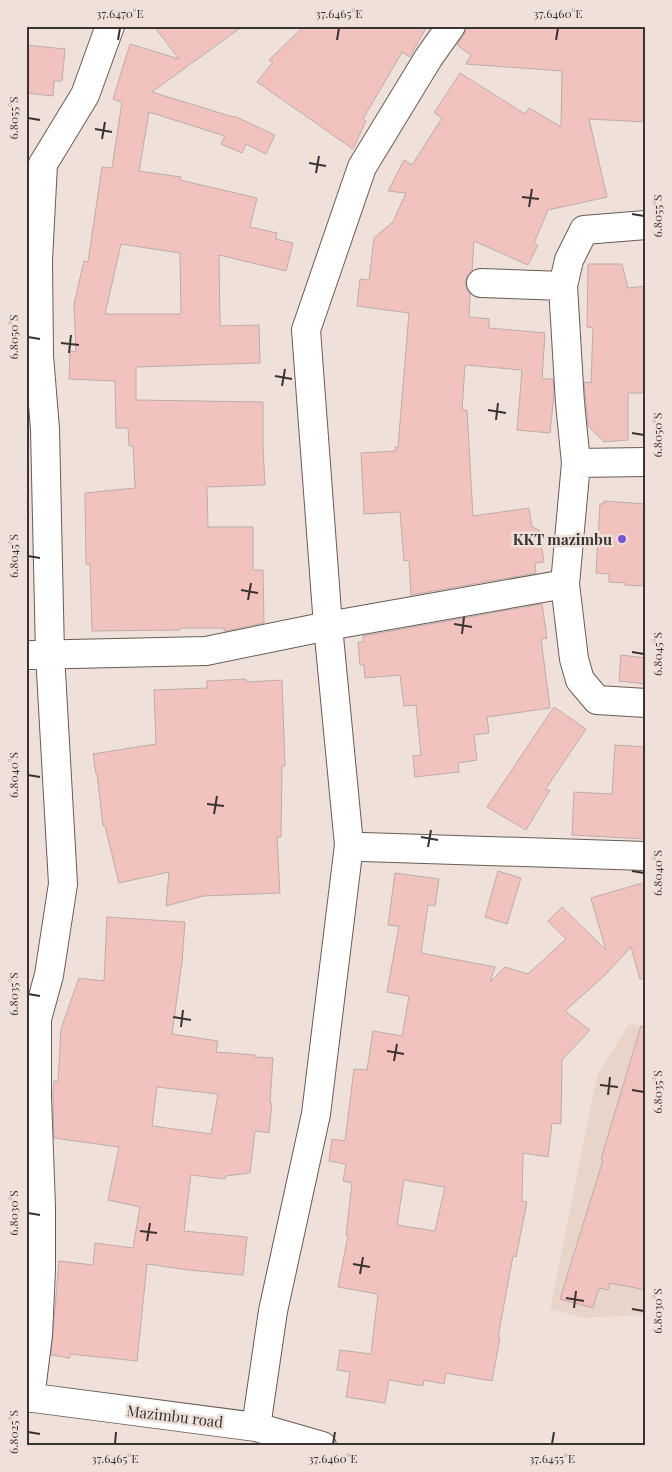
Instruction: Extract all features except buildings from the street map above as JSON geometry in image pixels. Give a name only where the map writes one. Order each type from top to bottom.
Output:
[{"type":"street","points":[[26,205],[43,164],[85,94],[110,26]]},
{"type":"street","points":[[238,1432],[273,1311],[316,1114],[349,845],[328,626],[306,330],[362,167],[429,57],[452,26]]},
{"type":"street","points":[[28,1398],[38,1335],[41,1270],[37,1096],[38,976],[63,884],[38,655],[36,424],[39,356],[38,260],[43,164]]},
{"type":"street","points":[[646,225],[584,230],[569,260],[563,286],[570,403],[576,463],[565,584],[574,659],[580,680],[597,700],[646,703]]},
{"type":"street","points":[[481,283],[563,286]]},
{"type":"street","points":[[576,463],[646,462]]},
{"type":"street","points":[[38,655],[206,650],[328,626],[565,584]]},
{"type":"street","points":[[349,845],[646,856]]},
{"type":"street","name":"Mazimbu road","points":[[28,1398],[322,1446]]},
{"type":"shaded area","points":[[629,1024],[646,1026],[646,1315],[584,1318],[550,1309],[597,1076]]},
{"type":"place","name":"KKT mazimbu","points":[[622,539]]}]
